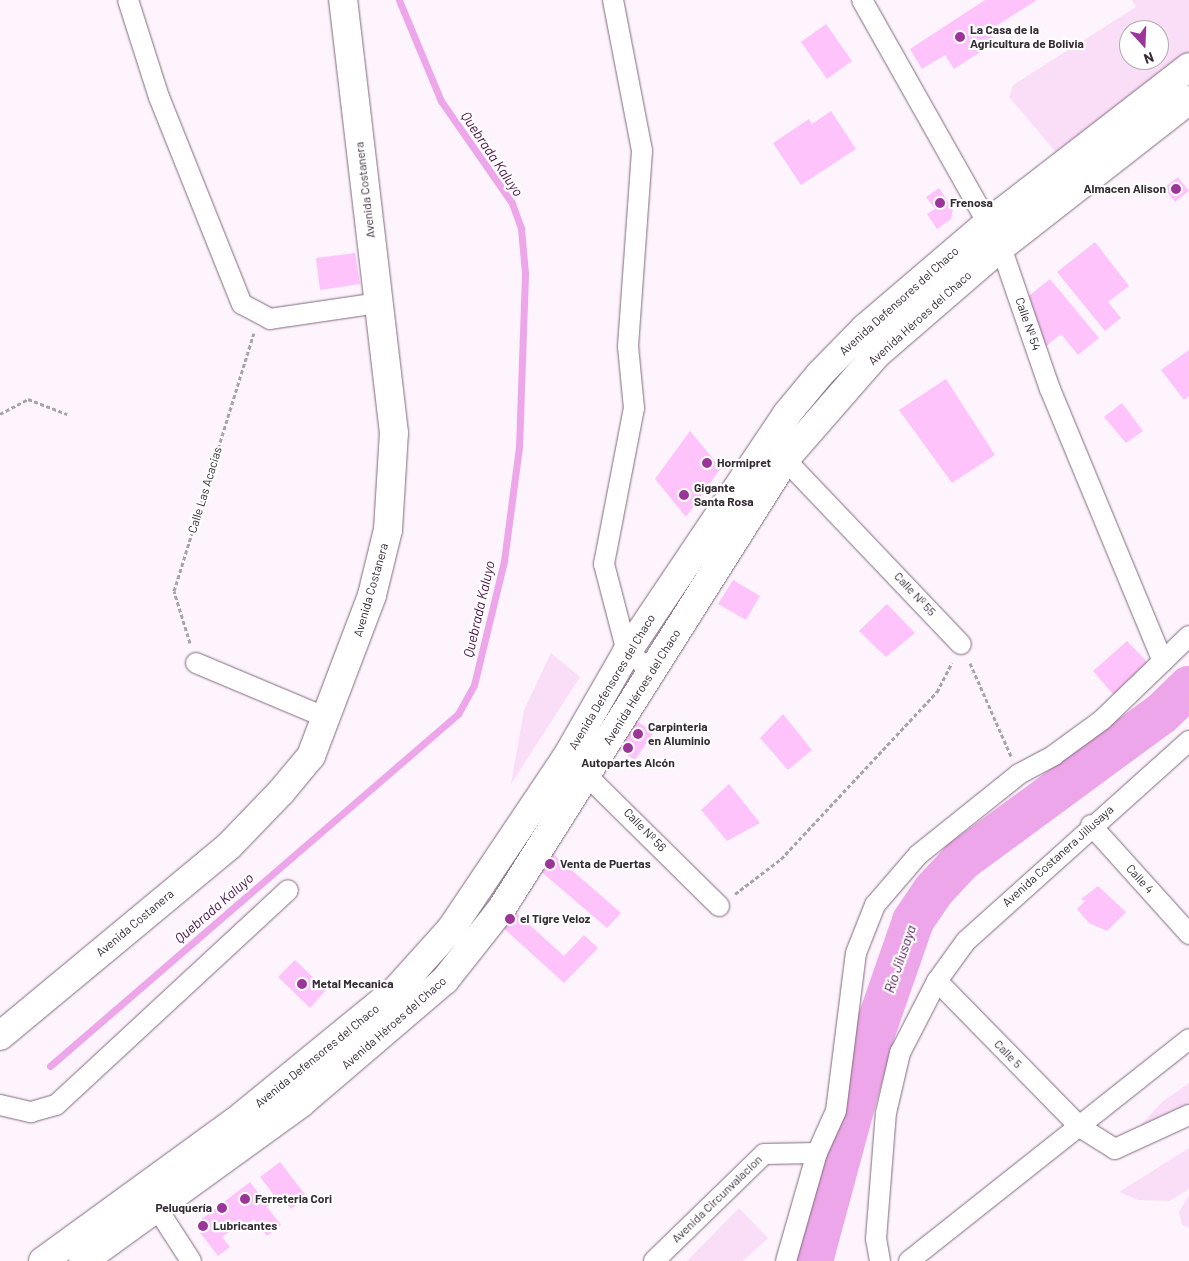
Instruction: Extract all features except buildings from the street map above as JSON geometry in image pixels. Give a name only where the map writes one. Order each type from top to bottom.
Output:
[{"type":"main road","name":"Avenida Costanera","points":[[0,1036],[229,846],[311,756],[372,595],[388,530],[395,478],[394,433],[344,0]]},
{"type":"main road","name":"Avenida Defensores del Chaco","points":[[43,1261],[236,1122],[396,990],[451,929],[566,758],[627,652],[777,451],[820,374],[865,328],[988,223],[1125,133],[1189,67]]},
{"type":"main road","name":"Avenida Héroes del Chaco","points":[[83,1261],[159,1210],[301,1103],[444,980],[502,908],[588,773],[652,670],[777,451],[877,354],[1000,247],[1125,133],[1189,100]]},
{"type":"street","points":[[128,0],[160,96],[208,211],[237,295],[259,316],[270,319],[378,303]]},
{"type":"street","points":[[613,0],[642,151],[628,337],[634,408],[604,564],[627,652],[652,670]]},
{"type":"street","name":"Calle Nº 54","points":[[862,0],[1000,247],[1050,389],[1163,662]]},
{"type":"street","name":"Calle Nº 55","points":[[777,451],[961,644]]},
{"type":"street","points":[[786,1261],[817,1153],[836,1111],[853,970],[875,905],[918,855],[1019,774],[1054,755],[1102,720],[1189,636]]},
{"type":"street","points":[[196,663],[327,718]]},
{"type":"street","name":"Avenida Costanera Jillusaya","points":[[880,1261],[876,1239],[886,1113],[900,1053],[937,981],[966,941],[1091,825],[1189,741]]},
{"type":"street","name":"Calle Nº 56","points":[[566,758],[588,773],[719,906]]},
{"type":"street","name":"Calle 4","points":[[1091,825],[1189,934]]},
{"type":"street","points":[[0,1105],[31,1112],[56,1105],[288,890]]},
{"type":"street","name":"Calle 5","points":[[937,981],[1080,1127],[1116,1149],[1189,1115]]},
{"type":"street","points":[[908,1261],[1189,1040]]},
{"type":"street","name":"Avenida Circunvalacion","points":[[657,1260],[764,1154],[817,1153]]},
{"type":"street","points":[[143,1188],[191,1261]]},
{"type":"path","name":"Calle Las Acacias","points":[[196,663],[174,591],[259,316]]},
{"type":"path","points":[[0,414],[28,399],[67,414]]},
{"type":"path","points":[[961,644],[1019,774]]},
{"type":"path","points":[[719,906],[781,859],[937,692],[961,644]]},
{"type":"shaded area","points":[[1132,0],[1189,0],[1189,58],[1061,158],[1009,97],[1013,85],[1136,7]]},
{"type":"shaded area","points":[[551,653],[580,677],[511,784],[524,710]]},
{"type":"shaded area","points":[[1189,1083],[1189,1107],[1129,1138],[1162,1102]]},
{"type":"shaded area","points":[[1189,1148],[1189,1189],[1170,1201],[1138,1200],[1119,1192]]},
{"type":"shaded area","points":[[1189,1195],[1189,1228],[1182,1225],[1179,1212]]},
{"type":"shaded area","points":[[739,1208],[768,1238],[743,1261],[687,1261]]},
{"type":"waterway","name":"Quebrada Kaluyo","points":[[50,1066],[458,714],[474,685],[504,561],[519,447],[525,273],[521,228],[512,203],[441,101],[399,0]]},
{"type":"waterway","name":"Río Jilusaya","points":[[812,1261],[872,1039],[913,921],[934,890],[962,860],[1161,714],[1189,687]]},
{"type":"place","name":"La Casa de la Agricultura de Bolivia","points":[[960,37]]},
{"type":"place","name":"Almacen Alison","points":[[1176,189]]},
{"type":"place","name":"Frenosa","points":[[940,203]]},
{"type":"place","name":"Hormipret","points":[[707,463]]},
{"type":"place","name":"Gigante Santa Rosa","points":[[684,495]]},
{"type":"place","name":"Carpinteria en Aluminio","points":[[638,734]]},
{"type":"place","name":"Autopartes Alcón","points":[[628,748]]},
{"type":"place","name":"Venta de Puertas","points":[[550,864]]},
{"type":"place","name":"el Tigre Veloz","points":[[510,919]]},
{"type":"place","name":"Metal Mecanica","points":[[302,984]]},
{"type":"place","name":"Ferreteria Cori","points":[[245,1199]]},
{"type":"place","name":"Peluquería","points":[[222,1208]]},
{"type":"place","name":"Lubricantes","points":[[203,1226]]}]
